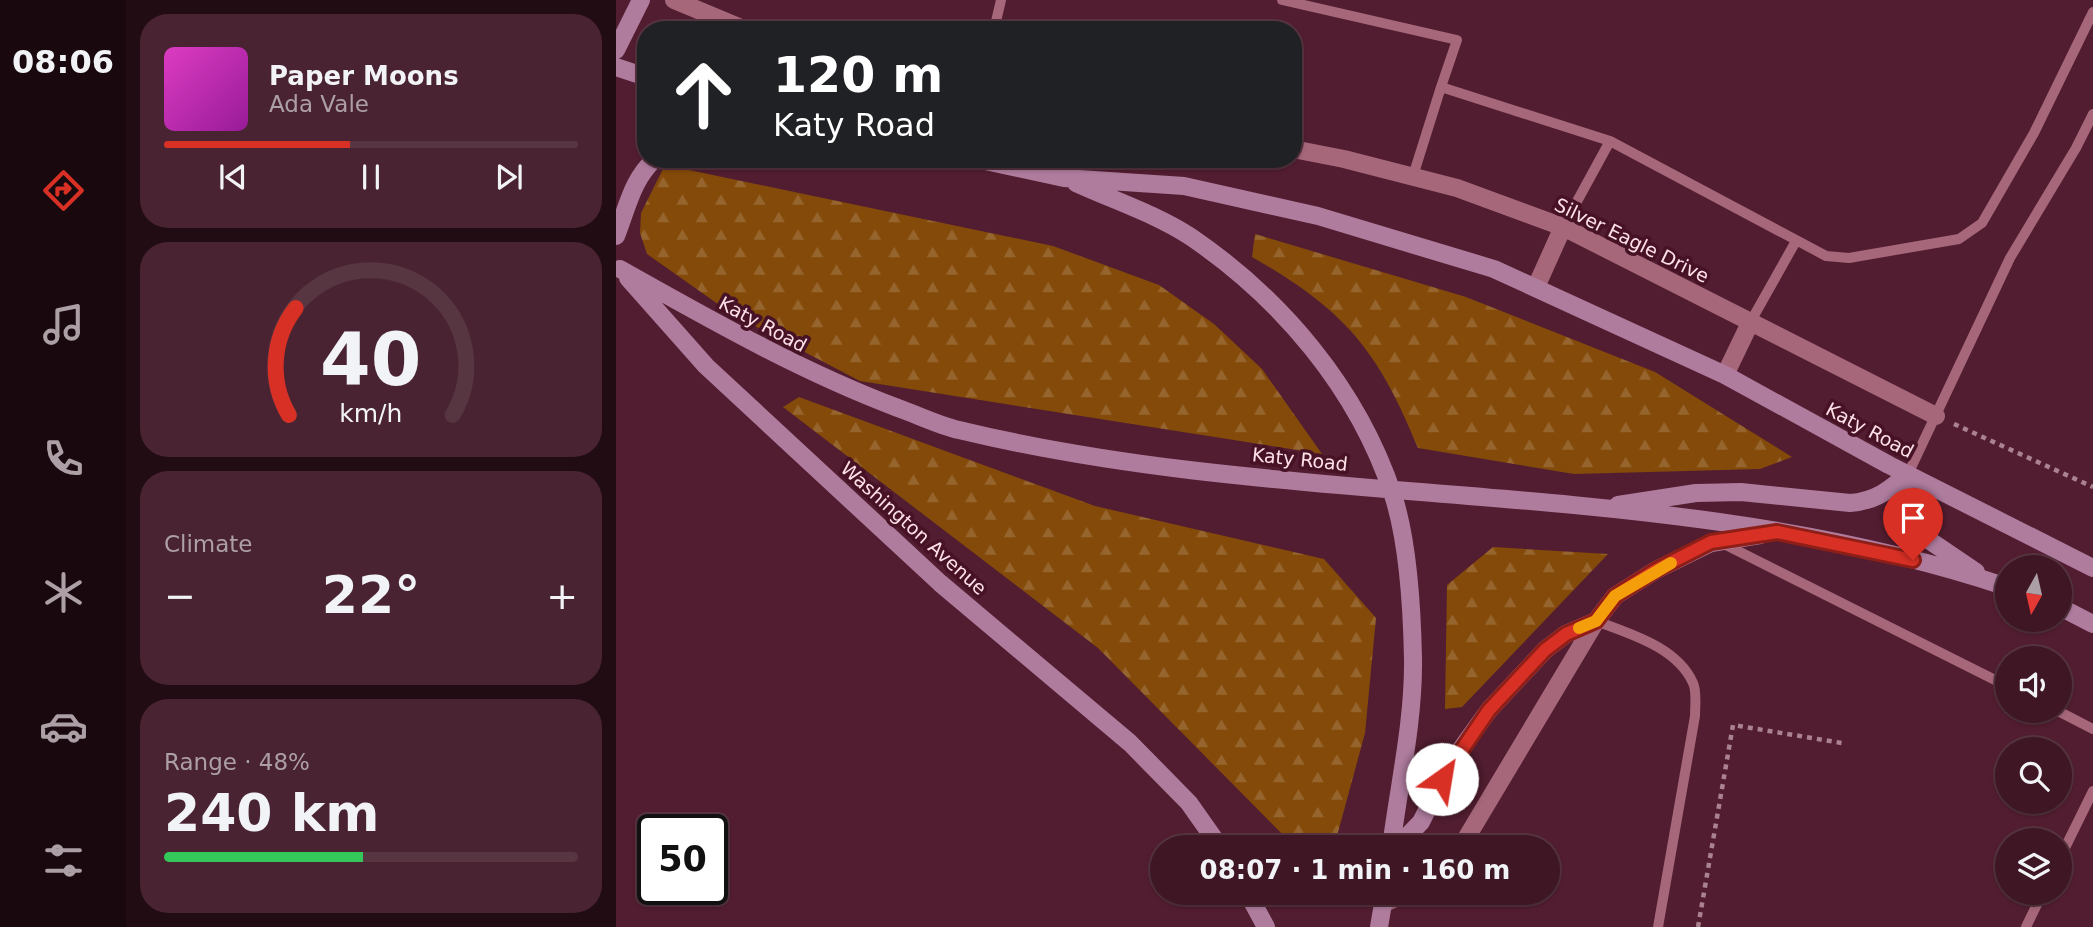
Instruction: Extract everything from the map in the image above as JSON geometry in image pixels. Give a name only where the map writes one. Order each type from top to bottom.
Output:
[{"type":"main road","points":[[616,50],[641,0]]},
{"type":"main road","points":[[616,67],[637,74]]},
{"type":"main road","points":[[616,236],[635,185],[645,168]]},
{"type":"main road","points":[[1017,168],[1064,178],[1189,236],[1244,277],[1285,316],[1333,376],[1371,440],[1396,508],[1405,554],[1413,658],[1395,835]]},
{"type":"main road","name":"Katy Road","points":[[1064,178],[1184,186],[1291,210],[1494,269],[1725,375],[1909,474],[2093,568]]},
{"type":"main road","name":"Katy Road","points":[[618,267],[835,384],[955,429],[1071,453],[1292,480],[1598,508],[1777,532],[1882,551],[1995,584]]},
{"type":"main road","name":"Washington Avenue","points":[[618,267],[706,366],[940,583],[1130,743],[1189,803],[1212,835]]},
{"type":"main road","points":[[1598,508],[1696,493],[1741,492],[1850,503],[1868,501],[1884,495],[1909,474]]},
{"type":"main road","points":[[1909,474],[1900,504],[1904,519],[1911,528],[1995,582]]},
{"type":"main road","points":[[1407,835],[1421,822],[1451,763],[1496,702],[1545,650],[1566,634],[1596,621],[1615,596],[1656,570],[1719,542],[1777,532]]},
{"type":"main road","points":[[2072,613],[2093,624]]},
{"type":"main road","points":[[1254,905],[1266,927]]},
{"type":"main road","points":[[1379,927],[1383,905]]},
{"type":"street","points":[[674,0],[724,21]]},
{"type":"street","name":"Silver Eagle Drive","points":[[1302,151],[1457,188],[1563,228],[1936,416]]},
{"type":"street","points":[[1536,287],[1563,228]]},
{"type":"street","points":[[1725,375],[1751,321]]},
{"type":"street","points":[[1468,835],[1596,621]]},
{"type":"lane","points":[[996,21],[1001,0]]},
{"type":"lane","points":[[1282,0],[1457,40],[1413,176]]},
{"type":"lane","points":[[1441,87],[1610,141],[1826,256],[1849,258],[1959,239],[1982,223],[2034,133],[2093,12]]},
{"type":"lane","points":[[1909,474],[2010,258],[2076,148],[2093,114]]},
{"type":"lane","points":[[1563,228],[1610,141]]},
{"type":"lane","points":[[1751,321],[1796,241]]},
{"type":"lane","points":[[1719,542],[1995,680]]},
{"type":"lane","points":[[1596,621],[1659,648],[1679,662],[1694,684],[1695,716],[1658,927]]},
{"type":"lane","points":[[2072,718],[2093,729]]},
{"type":"lane","points":[[2072,834],[2093,791]]},
{"type":"lane","points":[[2026,927],[2037,905]]},
{"type":"path","points":[[1936,416],[2093,487]]},
{"type":"path","points":[[1698,927],[1733,725],[1842,743]]},
{"type":"green space","points":[[664,168],[679,168],[1053,246],[1159,285],[1214,324],[1262,369],[1322,454],[860,381],[732,314],[647,254],[640,233],[641,213]]},
{"type":"green space","points":[[1255,234],[1466,297],[1655,372],[1792,457],[1760,469],[1574,474],[1418,448],[1388,384],[1372,358],[1335,315],[1312,295],[1252,257]]},
{"type":"green space","points":[[799,397],[1095,506],[1324,559],[1376,618],[1365,733],[1337,835],[1283,835],[1098,648],[783,407]]},
{"type":"green space","points":[[1493,547],[1608,554],[1462,707],[1445,709],[1447,585]]},
{"type":"slow traffic","points":[[1579,628],[1596,621],[1615,596],[1671,563]]},
{"type":"route","points":[[1442,779],[1489,710],[1545,650],[1566,634],[1596,621],[1615,596],[1656,570],[1711,542],[1777,532],[1882,551],[1913,560]]}]
